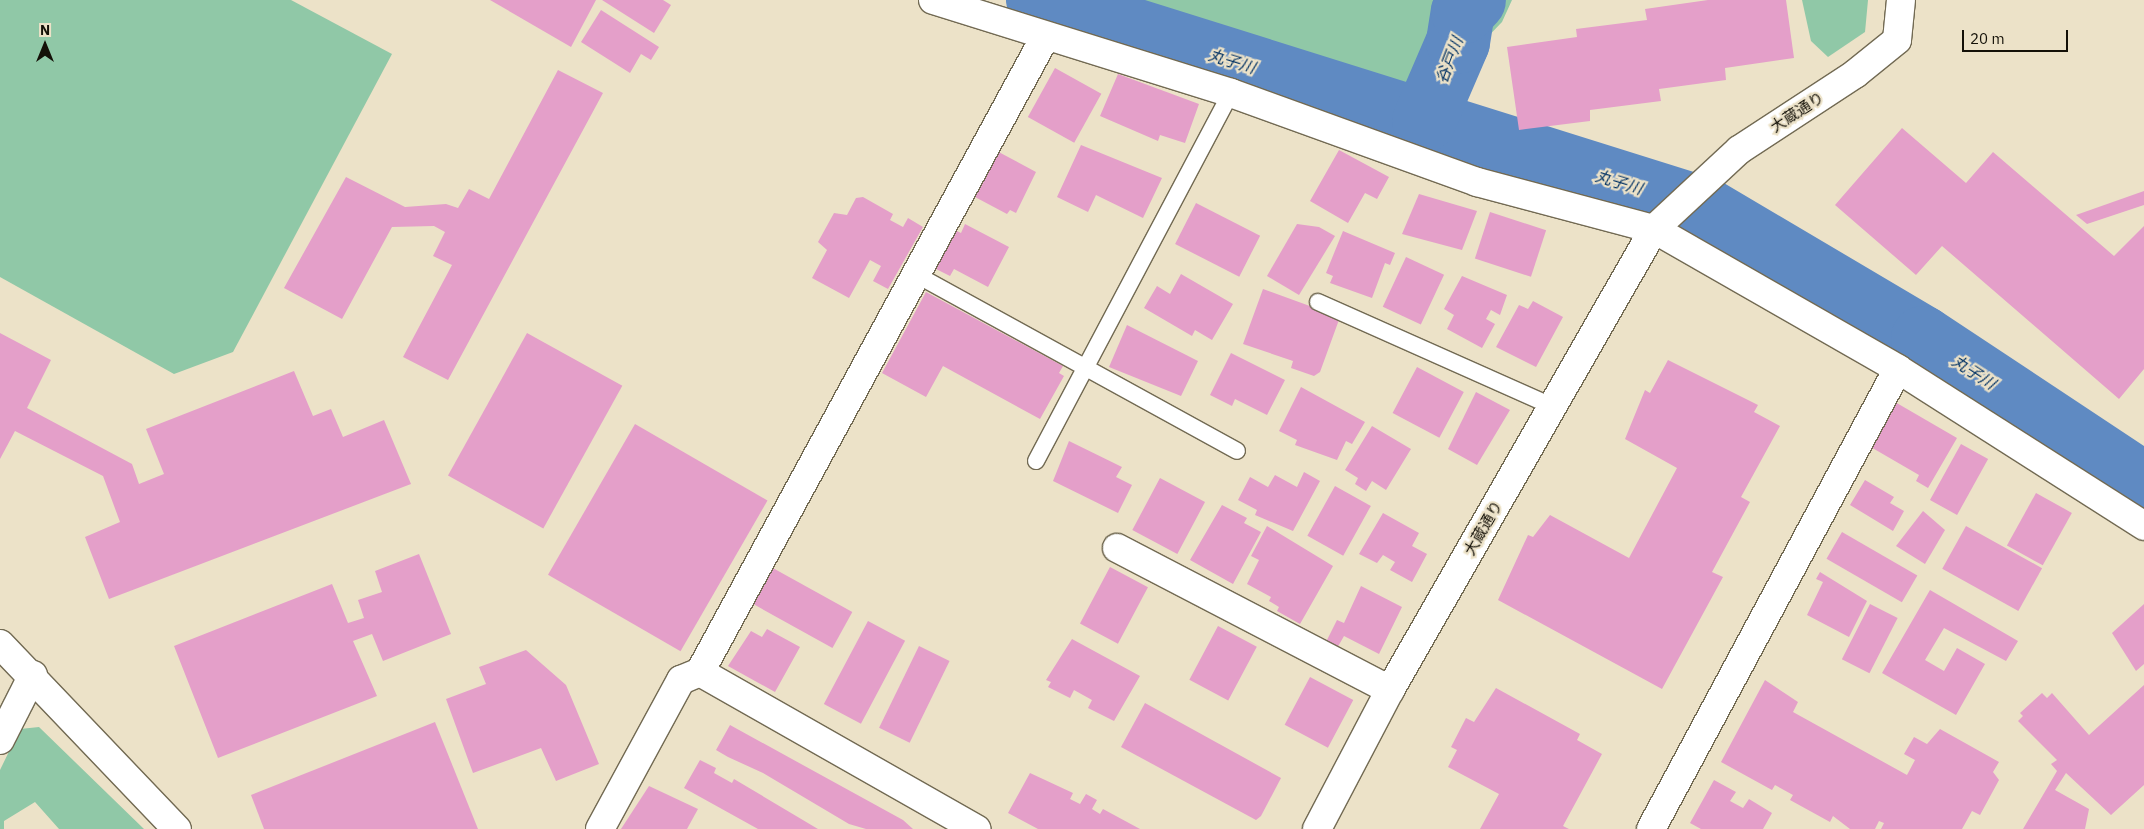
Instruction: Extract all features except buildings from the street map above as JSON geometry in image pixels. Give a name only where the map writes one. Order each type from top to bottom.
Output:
[{"type":"street","points":[[932,0],[1044,37],[1231,93],[1477,182],[1661,221],[2144,526]]},
{"type":"street","name":"大蔵通り","points":[[1317,829],[1390,690],[1552,406],[1661,221],[1689,192],[1740,150],[1855,74],[1897,40],[1901,0]]},
{"type":"street","points":[[600,829],[681,680],[700,672],[917,275],[1044,37]]},
{"type":"street","points":[[1651,829],[1898,369]]},
{"type":"street","points":[[1117,548],[1390,690]]},
{"type":"street","points":[[0,644],[33,675],[177,829]]},
{"type":"street","points":[[700,672],[976,829]]},
{"type":"street","points":[[0,740],[33,675]]},
{"type":"lane","points":[[1036,461],[1084,367],[1231,93]]},
{"type":"lane","points":[[917,275],[1237,451]]},
{"type":"lane","points":[[1318,302],[1552,406]]},
{"type":"green space","points":[[0,0],[291,0],[392,54],[233,352],[174,374],[0,277]]},
{"type":"green space","points":[[1069,0],[1512,0],[1502,22],[1478,47],[1449,102],[1413,122],[1338,99],[1151,26]]},
{"type":"green space","points":[[1802,0],[1868,0],[1865,32],[1828,57],[1811,41]]},
{"type":"green space","points":[[39,727],[144,829],[59,829],[35,802],[4,821],[4,829],[0,829],[0,770],[20,729]]},
{"type":"waterway","name":"丸子川","points":[[1038,0],[1705,209],[1923,338],[2144,484]]},
{"type":"waterway","name":"谷戸川","points":[[1424,121],[1458,42],[1463,12],[1474,0]]}]
